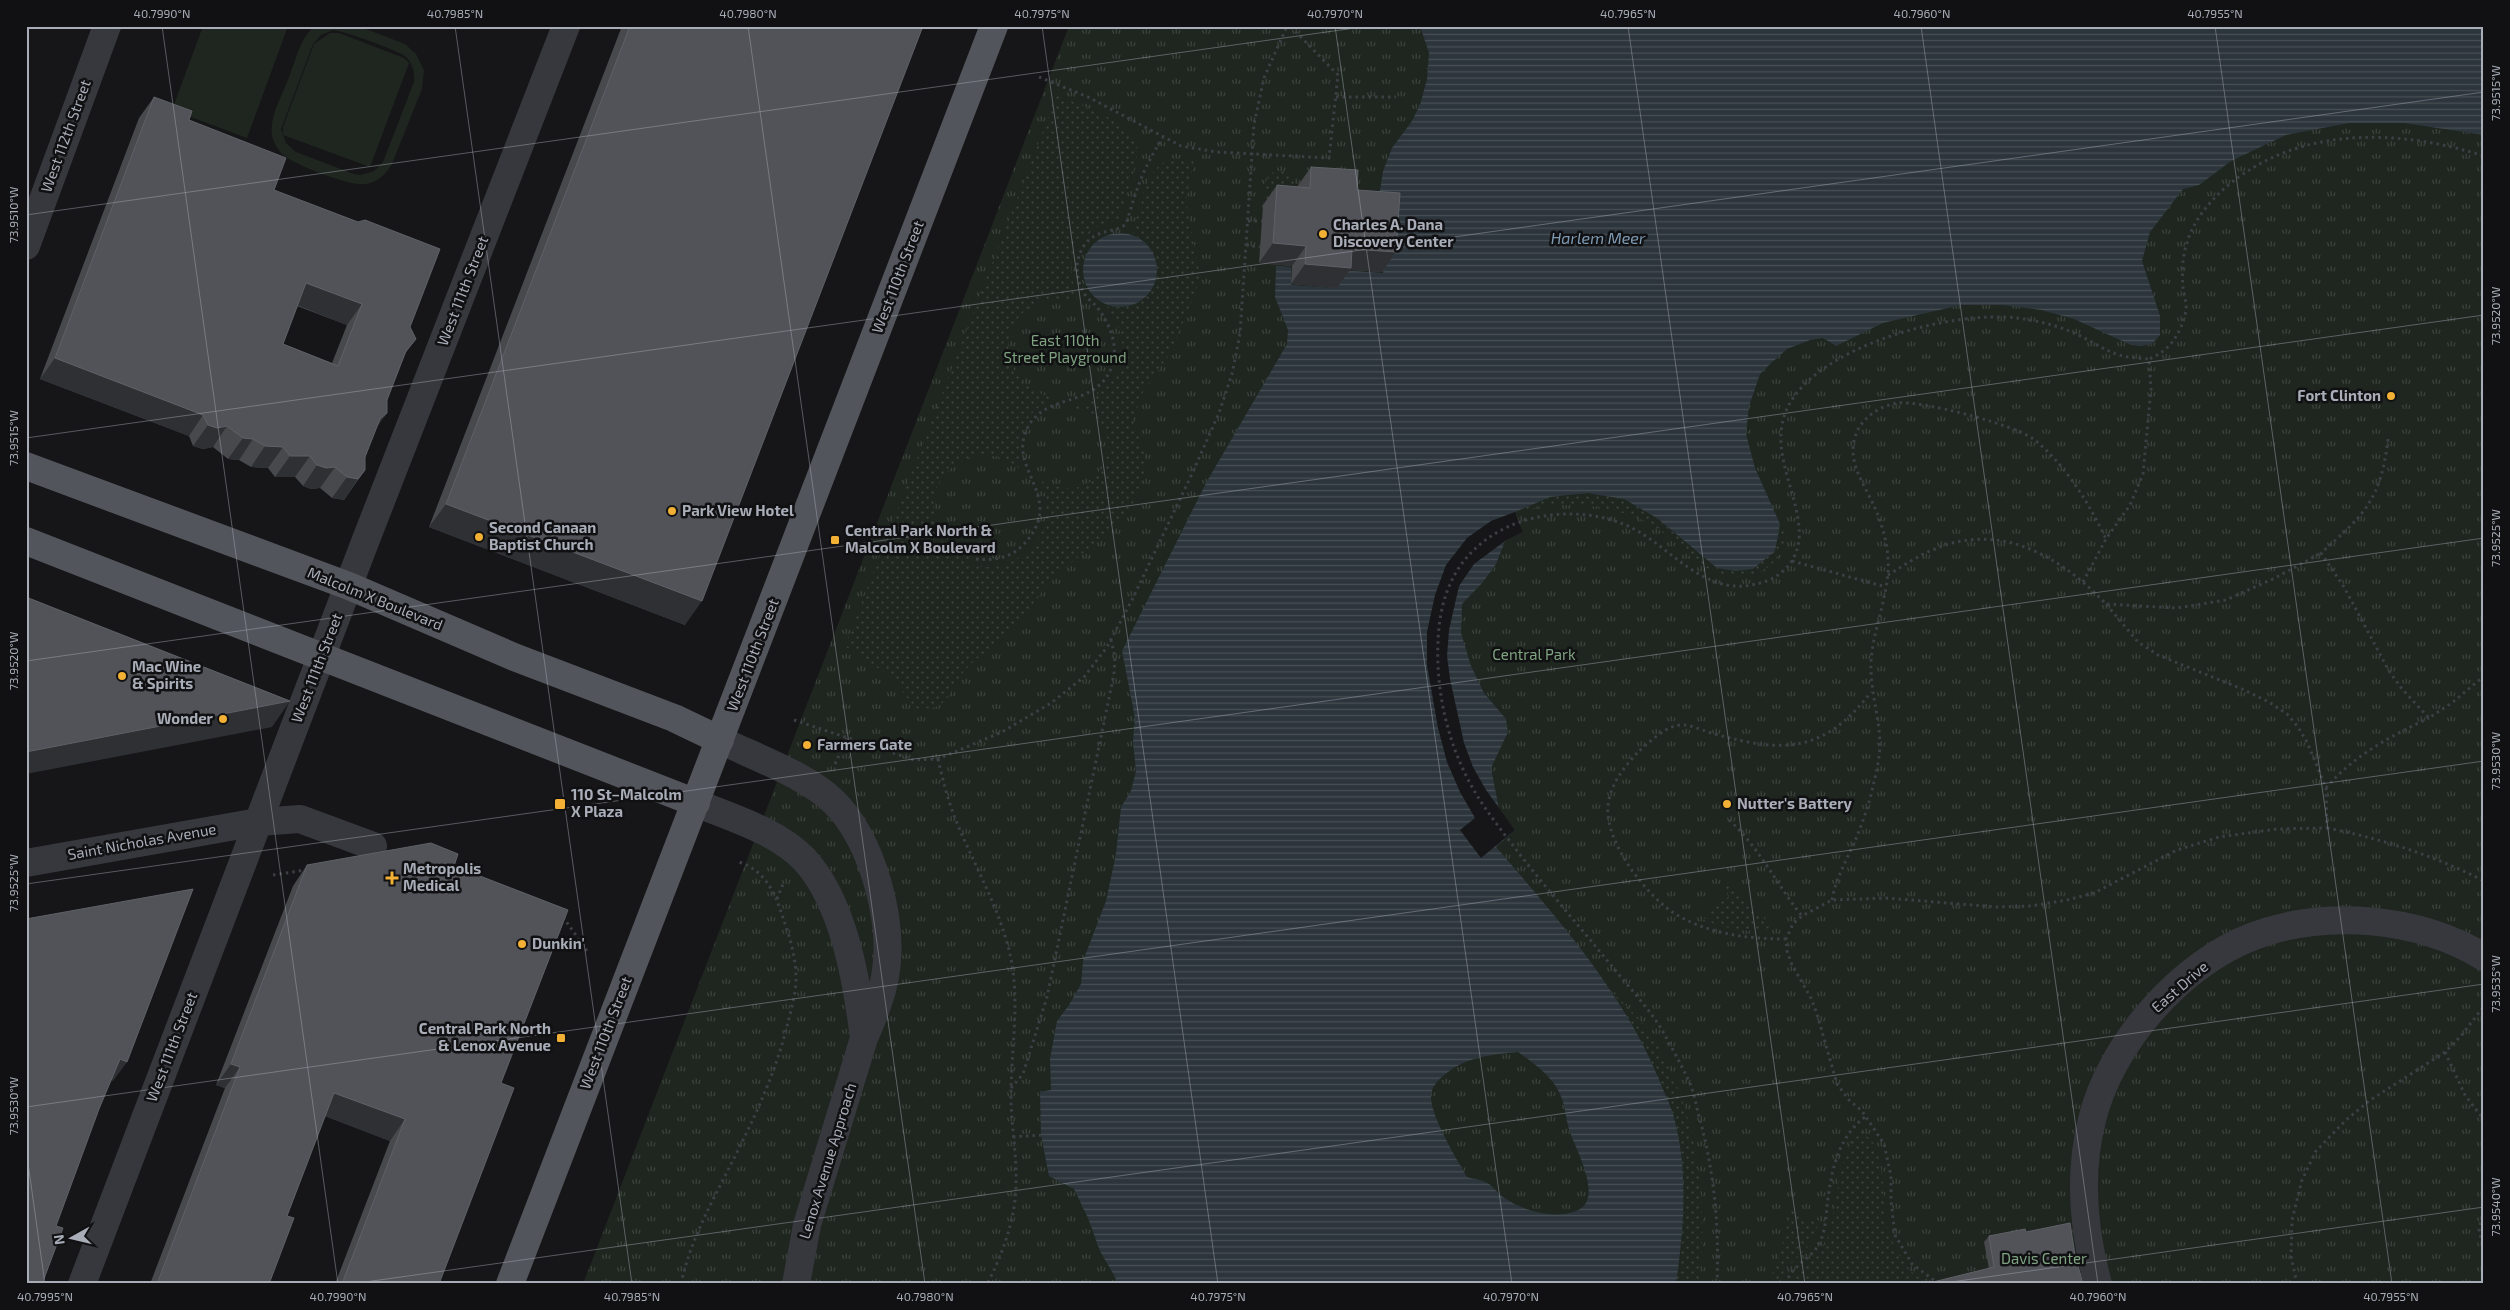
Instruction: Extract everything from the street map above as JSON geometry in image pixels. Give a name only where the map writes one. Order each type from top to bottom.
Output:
[{"type":"main road","name":"West 110th Street","points":[[510,1284],[994,26]]},
{"type":"main road","name":"Malcolm X Boulevard","points":[[26,466],[349,586],[514,657],[674,718],[720,740]]},
{"type":"main road","points":[[26,541],[696,803]]},
{"type":"street","name":"West 112th Street","points":[[26,246],[107,26]]},
{"type":"street","name":"West 111th Street","points":[[82,1284],[258,822],[566,26]]},
{"type":"street","name":"Lenox Avenue Approach","points":[[720,740],[817,790],[833,802],[848,820],[864,847],[882,902],[886,939],[885,975],[877,1009],[864,1038],[806,1225],[796,1284]]},
{"type":"street","name":"Lenox Avenue Approach","points":[[696,803],[774,838],[803,858],[817,875],[829,898],[849,957],[859,996],[864,1038]]},
{"type":"street","name":"Saint Nicholas Avenue","points":[[26,863],[258,822],[300,819],[373,846]]},
{"type":"street","name":"East Drive","points":[[2098,1284],[2085,1220],[2083,1181],[2092,1118],[2104,1084],[2119,1054],[2136,1028],[2179,983],[2206,962],[2253,936],[2307,923],[2332,921],[2382,922],[2435,936],[2484,957]]},
{"type":"path","points":[[794,720],[914,760],[938,759],[1002,732],[1050,703],[1084,676],[1111,640],[1191,476],[1219,413],[1232,374],[1240,334],[1248,221],[1252,152],[1254,124],[1262,86],[1288,26],[1338,75],[1329,158],[1252,152],[1203,150],[1181,146],[1133,119],[1088,97],[1039,77]]},
{"type":"path","points":[[1336,97],[1396,97]]},
{"type":"path","points":[[1717,1284],[1719,1236],[1712,1165],[1691,1084],[1658,1024],[1508,838],[1475,792],[1462,769],[1440,694],[1438,637],[1446,594],[1454,575],[1464,559],[1480,544],[1520,522],[1549,516],[1575,514],[1626,524],[1713,582],[1735,586],[1770,580],[1783,572],[1792,562],[1797,545],[1799,526],[1796,503],[1783,462],[1781,427],[1786,409],[1807,382],[1839,360],[1883,338],[1905,331],[1973,318],[2013,317],[2053,325],[2103,349],[2123,356],[2149,359],[2168,349],[2176,336],[2186,310],[2183,266],[2187,243],[2193,227],[2221,190],[2259,163],[2304,145],[2329,139],[2361,137],[2429,143],[2484,156]]},
{"type":"path","points":[[976,559],[989,561],[1017,551],[1034,529],[1039,516],[1037,489],[1023,452],[1024,438],[1036,415],[1047,407],[1082,398],[1092,392],[1107,375],[1112,364],[1113,340],[1110,328],[1104,317],[1085,295],[1079,283],[1079,255],[1092,237],[1102,231],[1126,224],[1138,182],[1148,160],[1164,138]]},
{"type":"path","points":[[1248,221],[1262,221]]},
{"type":"path","points":[[1246,246],[1260,247]]},
{"type":"path","points":[[2083,582],[2106,539],[2130,505],[2143,474],[2151,389],[2149,359]]},
{"type":"path","points":[[1832,900],[1835,884],[1864,819],[1880,744],[1872,691],[1871,662],[1875,633],[1888,575],[1888,558],[1882,525],[1854,466],[1853,446],[1858,428],[1863,421],[1879,408],[1898,403],[1925,406],[2023,433],[2035,439],[2053,457],[2080,493],[2106,539]]},
{"type":"path","points":[[2106,604],[2178,608],[2226,600],[2275,578],[2320,553],[2354,524],[2369,505],[2380,478],[2388,439]]},
{"type":"path","points":[[1888,575],[1934,549],[1977,538],[1995,538],[2033,550],[2083,582],[2106,604],[2138,642],[2158,654],[2269,702],[2287,714],[2307,742],[2326,788],[2327,828]]},
{"type":"path","points":[[2320,553],[2344,587],[2389,671],[2402,689],[2429,718]]},
{"type":"path","points":[[1792,562],[1886,586]]},
{"type":"path","points":[[1011,1088],[1024,1074],[1047,998],[1114,674],[1114,651],[1111,640]]},
{"type":"path","points":[[2326,788],[2355,760],[2398,732],[2429,718],[2454,702],[2484,676]]},
{"type":"path","points":[[1786,939],[1721,932],[1696,925],[1672,912],[1642,882],[1614,839],[1608,817],[1610,796],[1619,776],[1633,758],[1654,739],[1674,726],[1696,727],[1713,734],[1773,746],[1806,743],[1829,734],[1840,726],[1872,691]]},
{"type":"path","points":[[834,768],[847,738]]},
{"type":"path","points":[[938,759],[952,810],[984,878],[1008,945],[1014,976],[1016,1009],[1011,1088],[1016,1184],[1006,1238],[987,1284]]},
{"type":"path","points":[[1729,820],[1759,852],[1790,901],[1802,916]]},
{"type":"path","points":[[1939,1284],[1912,1264],[1896,1235],[1891,1201],[1891,1176],[1884,1144],[1865,1117],[1837,1084],[1818,1014],[1792,965],[1786,939],[1792,924],[1802,916],[1832,900],[1886,898],[1997,907],[2031,906],[2067,900],[2094,893],[2177,850],[2219,837],[2277,829],[2327,828],[2376,838],[2424,854],[2484,881]]},
{"type":"path","points":[[681,1284],[691,1248],[705,1213],[741,1145],[770,1083],[783,1044],[796,978],[789,939],[777,899],[757,870],[739,862]]},
{"type":"path","points":[[271,876],[315,869]]},
{"type":"path","points":[[559,911],[587,951]]},
{"type":"path","points":[[2297,1284],[2291,1256],[2292,1220],[2305,1173],[2316,1151],[2346,1120],[2369,1101],[2445,1052],[2484,1006]]},
{"type":"path","points":[[2445,1052],[2465,1096],[2484,1120]]},
{"type":"path","points":[[1786,1284],[1787,1279],[1799,1264],[1817,1247],[1825,1228],[1830,1184],[1836,1160],[1844,1140],[1854,1125],[1865,1117]]},
{"type":"path","points":[[1013,1137],[1041,1135]]},
{"type":"path","points":[[2484,1210],[2479,1230],[2484,1251]]},
{"type":"green space","points":[[203,26],[288,26],[247,138],[172,110]]},
{"type":"green space","points":[[315,26],[358,26],[405,44],[416,54],[424,70],[422,89],[392,164],[384,174],[374,181],[366,184],[348,182],[311,169],[283,155],[273,140],[274,113],[299,49]],"holes":[[[333,30],[371,41],[401,54],[406,57],[414,72],[414,82],[383,162],[374,171],[361,175],[296,152],[286,143],[281,129],[313,44],[321,35]]]},
{"type":"green space","name":"Central Park","points":[[1069,26],[2484,26],[2484,1284],[583,1284]]},
{"type":"green space","points":[[330,33],[339,33],[404,58],[409,63],[370,167],[283,135],[283,127],[314,44]]},
{"type":"green space","points":[[1057,95],[1107,117],[1125,128],[1134,136],[1136,142],[1136,164],[1120,220],[1104,224],[1092,230],[1082,238],[1076,248],[1072,259],[1072,272],[1078,301],[1052,299],[1032,306],[1017,319],[1010,336],[1009,355],[1016,373],[1031,388],[1054,398],[1034,411],[1023,426],[1019,445],[1020,469],[1001,458],[982,456],[965,460],[950,470],[939,484],[934,500],[936,518],[951,542],[971,553],[969,565],[994,567],[1006,564],[1027,551],[1036,542],[1042,531],[1047,514],[1046,498],[1041,478],[1061,488],[1079,487],[1094,478],[1104,464],[1108,448],[1105,431],[1094,417],[1074,408],[1104,389],[1114,378],[1120,365],[1123,352],[1121,337],[1116,321],[1106,305],[1119,308],[1146,293],[1156,280],[1157,265],[1154,257],[1145,244],[1133,235],[1139,205],[1148,183],[1159,166],[1172,159],[1194,160],[1186,201],[1200,276],[1195,295],[1169,355],[1143,392],[1133,419],[1144,454],[1145,470],[1139,491],[1133,502],[1115,525],[1051,582],[1009,633],[966,669],[947,699],[936,707],[915,708],[891,677],[845,646]]},
{"type":"green space","points":[[1277,171],[1290,175],[1297,187],[1263,205],[1265,184],[1269,174]]},
{"type":"green space","points":[[1588,493],[1624,499],[1657,518],[1686,544],[1778,542],[1780,524],[1787,538],[1782,550],[1772,564],[1756,573],[1737,576],[1721,574],[1707,568],[1653,526],[1638,518],[1622,513],[1591,506],[1576,505],[1547,506],[1515,512],[1550,497]]},
{"type":"green space","points":[[1724,883],[1762,914],[1769,928],[1753,931],[1744,930],[1718,925],[1702,919],[1711,918],[1711,905],[1729,897]]},
{"type":"green space","points":[[1608,988],[1648,1030],[1665,1059],[1678,1089],[1688,1120],[1696,1152],[1700,1185],[1702,1251],[1699,1284],[1676,1284],[1682,1245],[1684,1179]]},
{"type":"green space","points":[[1861,1130],[1876,1146],[1882,1173],[1887,1228],[1895,1248],[1908,1269],[1927,1284],[1794,1284],[1800,1272],[1819,1253],[1826,1242],[1847,1151],[1853,1139]]},
{"type":"green space","points":[[1792,1207],[1798,1214],[1810,1221],[1819,1220],[1817,1230],[1809,1245],[1789,1265],[1778,1284],[1768,1284],[1778,1260]]},
{"type":"water","name":"Harlem Meer","points":[[1420,26],[2484,26],[2484,135],[2404,123],[2349,123],[2286,135],[2231,161],[2199,185],[2183,189],[2150,232],[2142,261],[2160,316],[2160,335],[2152,344],[2131,345],[2074,319],[2041,310],[2003,305],[1961,305],[1883,323],[1836,346],[1823,338],[1810,340],[1787,349],[1760,374],[1749,406],[1746,434],[1755,468],[1780,524],[1775,551],[1753,569],[1735,571],[1717,568],[1657,518],[1624,499],[1587,493],[1550,497],[1515,512],[1523,532],[1505,541],[1496,564],[1483,582],[1462,604],[1461,633],[1471,666],[1484,693],[1506,719],[1508,732],[1491,768],[1499,809],[1515,830],[1496,847],[1566,930],[1609,988],[1645,1049],[1670,1106],[1678,1135],[1684,1199],[1676,1284],[1119,1284],[1100,1251],[1088,1218],[1074,1189],[1049,1176],[1041,1135],[1040,1092],[1051,1090],[1050,1059],[1057,1021],[1081,984],[1083,961],[1106,901],[1116,854],[1121,807],[1131,791],[1136,771],[1133,741],[1135,718],[1122,651],[1206,483],[1287,344],[1288,330],[1275,297],[1276,266],[1291,267],[1291,285],[1337,288],[1339,270],[1383,273],[1387,213],[1379,197],[1383,171],[1392,148],[1412,121],[1420,105],[1427,79],[1429,53]],"holes":[[[1518,1052],[1547,1076],[1555,1085],[1562,1098],[1568,1126],[1582,1162],[1588,1186],[1588,1197],[1584,1205],[1576,1211],[1567,1214],[1548,1214],[1528,1210],[1510,1202],[1491,1185],[1467,1177],[1445,1137],[1435,1114],[1432,1104],[1432,1090],[1439,1080],[1451,1070],[1478,1058]]]},
{"type":"water","points":[[1120,233],[1141,239],[1151,249],[1157,270],[1151,291],[1141,301],[1120,307],[1099,301],[1089,291],[1083,270],[1089,249],[1099,239]]},
{"type":"pier","points":[[1515,512],[1523,532],[1505,541],[1474,564],[1459,586],[1449,630],[1447,656],[1450,679],[1464,743],[1473,767],[1486,790],[1515,830],[1481,858],[1460,830],[1475,818],[1460,792],[1447,762],[1438,728],[1427,665],[1427,632],[1435,595],[1446,565],[1467,538],[1491,521]]},
{"type":"building","points":[[630,26],[923,26],[702,601],[446,504]]},
{"type":"building","points":[[154,97],[192,111],[189,120],[286,158],[274,190],[358,222],[365,220],[440,249],[410,327],[416,339],[406,351],[387,400],[387,413],[380,419],[365,457],[365,470],[358,479],[347,477],[335,467],[326,468],[317,465],[310,456],[290,456],[283,447],[265,446],[253,439],[243,438],[227,426],[217,428],[208,425],[203,415],[55,358]],"holes":[[[306,283],[362,304],[338,366],[283,344]]]},
{"type":"building","name":"Charles A. Dana Discovery Center","points":[[1311,167],[1358,170],[1357,190],[1400,193],[1396,252],[1352,249],[1351,268],[1305,264],[1306,246],[1273,243],[1277,185],[1310,188]]},
{"type":"building","points":[[26,597],[290,701],[26,752]]},
{"type":"building","points":[[431,843],[458,854],[454,866],[568,910],[501,1083],[514,1088],[439,1284],[342,1284],[405,1119],[334,1093],[287,1216],[294,1218],[269,1284],[157,1284],[240,1067],[231,1064],[307,865]]},
{"type":"building","points":[[193,889],[127,1062],[120,1059],[99,1109],[56,1226],[63,1228],[42,1284],[26,1284],[26,919]]},
{"type":"building","name":"Davis Center","points":[[2070,1223],[2075,1255],[2083,1284],[1925,1284],[1994,1267],[1989,1236],[2025,1229],[2026,1232]]},
{"type":"place","name":"Charles A. Dana Discovery Center","points":[[1323,234]]},
{"type":"place","name":"Fort Clinton","points":[[2391,396]]},
{"type":"place","name":"Park View Hotel","points":[[672,511]]},
{"type":"place","name":"Second Canaan Baptist Church","points":[[479,537]]},
{"type":"place","name":"Central Park North & Malcolm X Boulevard","points":[[835,540]]},
{"type":"place","name":"Mac Wine & Spirits","points":[[122,676]]},
{"type":"place","name":"Wonder","points":[[223,719]]},
{"type":"place","name":"Farmers Gate","points":[[807,745]]},
{"type":"place","name":"110 St–Malcolm X Plaza","points":[[560,804]]},
{"type":"place","name":"Nutter's Battery","points":[[1727,804]]},
{"type":"place","name":"Metropolis Medical","points":[[392,878]]},
{"type":"place","name":"Dunkin'","points":[[522,944]]},
{"type":"place","name":"Central Park North & Lenox Avenue","points":[[561,1038]]},
{"type":"park label","name":"East 110th Street Playground","points":[[1065,350]]}]
